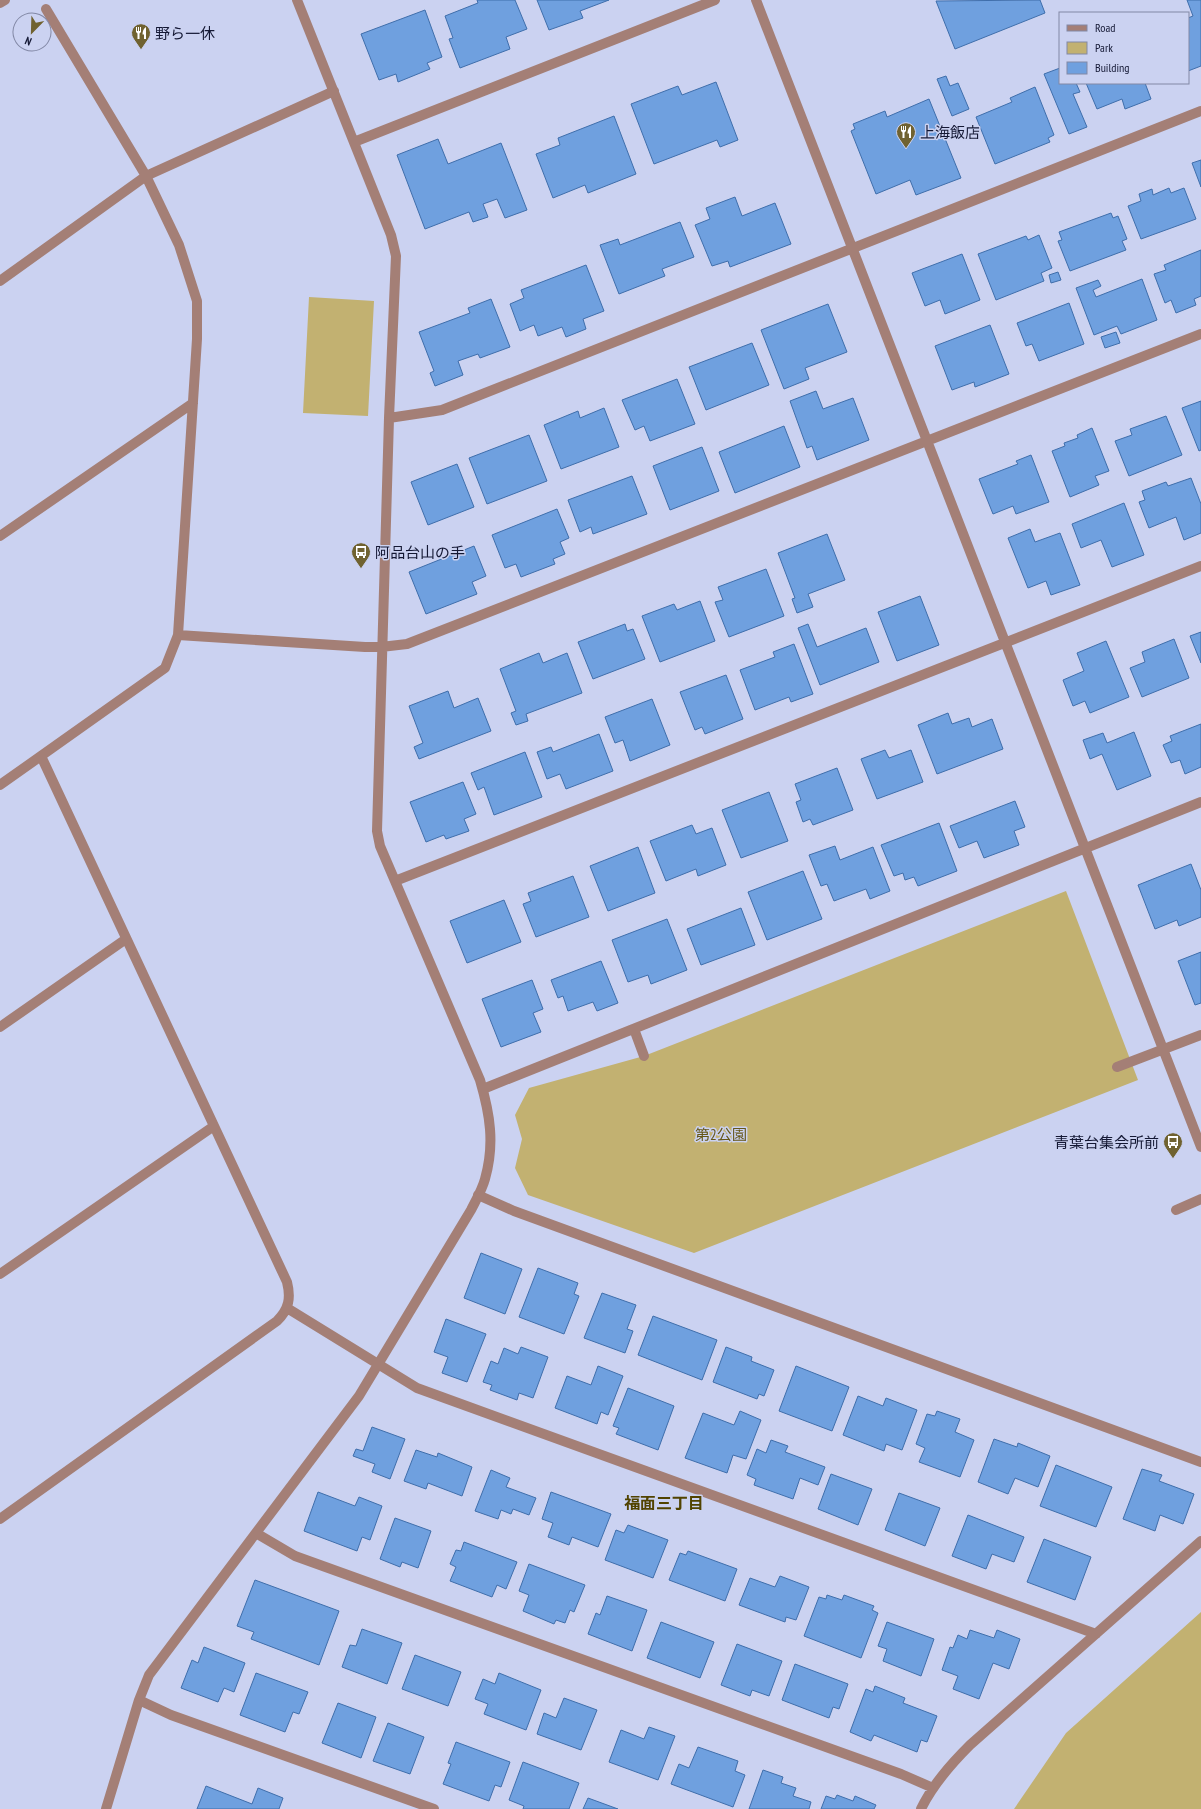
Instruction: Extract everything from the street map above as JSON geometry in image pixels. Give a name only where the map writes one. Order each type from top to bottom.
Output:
[{"type":"street","points":[[0,3],[5,0]]},
{"type":"street","points":[[106,1809],[143,1687],[157,1664],[359,1396],[471,1210],[485,1180],[491,1147],[490,1113],[483,1089],[380,846],[377,831],[388,418],[396,256],[391,235],[297,0]]},
{"type":"street","points":[[354,142],[715,0]]},
{"type":"street","points":[[756,0],[1201,1147]]},
{"type":"street","points":[[0,785],[165,668],[178,635],[193,403],[197,301],[179,245],[146,176],[46,9]]},
{"type":"street","points":[[0,281],[146,176],[334,91]]},
{"type":"street","points":[[388,418],[442,410],[1201,111]]},
{"type":"street","points":[[178,635],[381,647],[407,644],[1201,334]]},
{"type":"street","points":[[0,536],[193,403]]},
{"type":"street","points":[[396,881],[1201,566]]},
{"type":"street","points":[[0,1519],[277,1321],[285,1313],[290,1293],[287,1282],[41,756]]},
{"type":"street","points":[[483,1089],[1085,847],[1201,802]]},
{"type":"street","points":[[0,1027],[126,939]]},
{"type":"street","points":[[634,1028],[644,1056]]},
{"type":"street","points":[[1117,1067],[1201,1035]]},
{"type":"street","points":[[0,1274],[214,1126]]},
{"type":"street","points":[[478,1195],[522,1214],[1201,1462]]},
{"type":"street","points":[[1176,1210],[1201,1199]]},
{"type":"street","points":[[287,1308],[378,1366],[417,1388],[1096,1634]]},
{"type":"street","points":[[256,1533],[295,1556],[901,1774],[933,1788]]},
{"type":"street","points":[[920,1809],[947,1768],[970,1744],[1201,1541]]},
{"type":"street","points":[[139,1700],[171,1715],[434,1809]]},
{"type":"green space","points":[[309,297],[374,301],[368,416],[303,413]]},
{"type":"green space","name":"第2公園","points":[[1066,891],[1138,1080],[694,1253],[528,1195],[515,1168],[522,1139],[515,1115],[529,1088],[644,1056]]},
{"type":"green space","points":[[1201,1612],[1201,1809],[1014,1809],[1066,1733]]},
{"type":"building","points":[[477,0],[515,0],[527,29],[506,37],[510,49],[460,68],[449,39],[453,38],[445,16],[478,3]]},
{"type":"building","points":[[537,0],[609,0],[580,11],[583,18],[549,30]]},
{"type":"building","points":[[1040,0],[1045,13],[955,49],[936,1]]},
{"type":"building","points":[[1187,0],[1201,0],[1201,66],[1189,71],[1189,18],[1193,16]]},
{"type":"building","points":[[425,10],[442,57],[427,63],[430,69],[398,82],[396,74],[379,80],[361,34]]},
{"type":"building","points":[[1059,68],[1059,84],[1076,84],[1080,92],[1073,94],[1087,127],[1069,134],[1044,74]]},
{"type":"building","points":[[946,76],[950,86],[958,83],[969,109],[952,116],[937,79]]},
{"type":"building","points":[[716,82],[738,140],[720,147],[717,140],[654,164],[631,104],[678,86],[682,95]]},
{"type":"building","points":[[1086,84],[1145,84],[1151,99],[1125,109],[1122,99],[1097,109]]},
{"type":"building","points":[[1035,87],[1054,135],[1048,138],[1050,142],[995,164],[976,117],[1012,102],[1010,98]]},
{"type":"building","points":[[929,99],[961,178],[916,195],[910,180],[876,194],[851,131],[855,129],[853,124],[885,111],[887,117]]},
{"type":"building","points":[[614,116],[636,174],[588,193],[585,185],[553,198],[536,154],[560,145],[558,138]]},
{"type":"building","points":[[438,139],[448,164],[501,143],[527,210],[505,218],[497,199],[483,204],[488,217],[473,222],[469,212],[425,229],[397,155]]},
{"type":"building","points":[[1201,160],[1201,187],[1192,163]]},
{"type":"building","points":[[1169,188],[1171,193],[1184,188],[1196,219],[1141,239],[1128,206],[1141,201],[1139,194],[1152,189],[1153,195]]},
{"type":"building","points":[[735,197],[742,216],[775,203],[791,244],[730,267],[728,261],[712,266],[695,225],[710,219],[706,208]]},
{"type":"building","points":[[1111,213],[1113,218],[1118,216],[1127,239],[1122,241],[1126,250],[1070,271],[1058,241],[1062,240],[1059,232]]},
{"type":"building","points":[[680,222],[694,257],[662,269],[665,276],[619,294],[600,245],[618,239],[620,245]]},
{"type":"building","points":[[1039,235],[1052,268],[1041,273],[1044,281],[996,300],[978,254],[1026,236],[1028,240]]},
{"type":"building","points":[[1201,250],[1201,296],[1194,299],[1196,305],[1176,313],[1171,300],[1165,303],[1154,274],[1166,270],[1164,265]]},
{"type":"building","points":[[962,254],[980,300],[945,314],[940,300],[925,306],[912,273]]},
{"type":"building","points":[[586,265],[604,311],[583,319],[586,329],[566,337],[562,327],[538,336],[534,325],[520,331],[510,304],[524,298],[521,290]]},
{"type":"building","points":[[1058,272],[1061,280],[1051,283],[1049,275]]},
{"type":"building","points":[[1142,279],[1157,320],[1121,334],[1117,326],[1094,335],[1076,288],[1098,280],[1101,286],[1093,290],[1096,297]]},
{"type":"building","points":[[491,299],[510,347],[480,358],[478,354],[458,361],[463,375],[435,386],[430,373],[434,371],[419,332],[470,313],[468,308]]},
{"type":"building","points":[[1069,303],[1084,344],[1039,361],[1032,344],[1026,346],[1017,323]]},
{"type":"building","points":[[828,304],[847,352],[805,368],[809,379],[784,389],[761,330]]},
{"type":"building","points":[[990,325],[1009,374],[975,387],[974,382],[952,390],[935,346]]},
{"type":"building","points":[[1116,332],[1120,343],[1105,348],[1101,337]]},
{"type":"building","points":[[752,343],[769,385],[706,410],[689,367]]},
{"type":"building","points":[[677,379],[695,424],[650,441],[644,426],[635,430],[622,400]]},
{"type":"building","points":[[816,391],[823,409],[853,398],[869,440],[817,460],[812,446],[807,448],[790,401]]},
{"type":"building","points":[[1201,401],[1201,450],[1199,451],[1182,408]]},
{"type":"building","points":[[604,408],[619,447],[561,469],[544,425],[578,411],[580,418]]},
{"type":"building","points":[[1166,416],[1182,455],[1129,476],[1115,441],[1132,435],[1130,429]]},
{"type":"building","points":[[784,426],[800,467],[735,493],[719,452]]},
{"type":"building","points":[[1092,428],[1109,471],[1095,476],[1099,485],[1070,497],[1052,451],[1065,446],[1064,443],[1078,438],[1077,435]]},
{"type":"building","points":[[529,435],[547,481],[487,504],[469,458]]},
{"type":"building","points":[[702,447],[719,491],[670,510],[653,466]]},
{"type":"building","points":[[1031,455],[1049,502],[1016,514],[1013,506],[993,514],[979,479],[1018,464],[1016,461]]},
{"type":"building","points":[[457,464],[474,507],[428,525],[411,482]]},
{"type":"building","points":[[632,476],[647,514],[593,534],[591,527],[580,532],[568,500]]},
{"type":"building","points":[[1191,478],[1201,504],[1201,533],[1184,540],[1176,517],[1149,528],[1139,502],[1145,500],[1142,491],[1166,482],[1168,486]]},
{"type":"building","points":[[1124,503],[1144,555],[1112,567],[1101,540],[1081,548],[1072,524]]},
{"type":"building","points":[[557,509],[569,538],[560,542],[565,554],[553,559],[555,564],[521,577],[516,564],[505,568],[492,535]]},
{"type":"building","points":[[1030,529],[1035,542],[1060,533],[1080,585],[1051,595],[1046,581],[1028,588],[1008,538]]},
{"type":"building","points":[[827,534],[845,580],[808,594],[813,607],[797,613],[792,599],[795,598],[778,553]]},
{"type":"building","points":[[474,546],[486,576],[472,582],[477,594],[426,614],[409,572]]},
{"type":"building","points":[[766,569],[784,616],[729,637],[715,602],[723,600],[718,587]]},
{"type":"building","points":[[920,596],[939,645],[897,661],[878,612]]},
{"type":"building","points":[[700,601],[715,641],[660,662],[642,616],[674,604],[677,610]]},
{"type":"building","points":[[625,624],[627,631],[633,629],[645,659],[593,679],[578,642]]},
{"type":"building","points":[[808,624],[817,647],[866,628],[879,662],[820,685],[798,628]]},
{"type":"building","points":[[1201,632],[1201,663],[1190,636]]},
{"type":"building","points":[[1174,639],[1189,678],[1142,697],[1130,668],[1145,662],[1142,652]]},
{"type":"building","points":[[1106,641],[1129,697],[1090,713],[1085,701],[1073,706],[1063,680],[1084,671],[1077,653]]},
{"type":"building","points":[[794,644],[813,694],[791,702],[789,697],[755,710],[740,670],[775,657],[773,652]]},
{"type":"building","points":[[539,653],[543,663],[567,653],[582,693],[526,714],[528,721],[516,725],[511,713],[516,711],[500,669]]},
{"type":"building","points":[[726,675],[743,719],[705,734],[702,727],[695,730],[680,692]]},
{"type":"building","points":[[448,691],[454,708],[478,698],[491,731],[419,759],[414,747],[423,743],[409,706]]},
{"type":"building","points":[[652,699],[670,745],[630,761],[623,740],[615,743],[605,717]]},
{"type":"building","points":[[948,713],[952,724],[969,718],[972,727],[992,719],[1003,749],[937,774],[918,725]]},
{"type":"building","points":[[1201,724],[1201,767],[1185,774],[1180,760],[1171,763],[1163,745],[1172,741],[1170,736]]},
{"type":"building","points":[[1134,732],[1151,776],[1117,790],[1102,754],[1090,759],[1083,740],[1103,733],[1107,743]]},
{"type":"building","points":[[599,734],[613,771],[566,789],[560,774],[547,779],[537,752],[551,747],[553,752]]},
{"type":"building","points":[[885,750],[889,758],[911,750],[923,782],[877,799],[861,759]]},
{"type":"building","points":[[525,752],[542,797],[494,815],[484,787],[478,790],[471,773]]},
{"type":"building","points":[[837,768],[853,810],[813,825],[810,819],[803,822],[796,802],[801,800],[795,784]]},
{"type":"building","points":[[463,782],[476,814],[464,819],[469,831],[446,839],[444,835],[426,842],[410,802]]},
{"type":"building","points":[[769,792],[788,841],[741,858],[722,810]]},
{"type":"building","points":[[1015,801],[1025,827],[1014,831],[1019,845],[984,858],[977,841],[959,848],[950,826]]},
{"type":"building","points":[[939,823],[957,871],[918,886],[914,877],[905,880],[903,873],[894,876],[881,845]]},
{"type":"building","points":[[692,825],[696,834],[712,828],[726,865],[698,876],[696,869],[666,881],[650,841]]},
{"type":"building","points":[[835,846],[840,860],[873,847],[890,891],[870,899],[866,889],[834,901],[827,884],[821,886],[809,855]]},
{"type":"building","points":[[638,847],[655,893],[608,911],[590,866]]},
{"type":"building","points":[[1191,864],[1201,890],[1201,917],[1179,926],[1177,920],[1155,929],[1138,885]]},
{"type":"building","points":[[803,871],[822,919],[767,940],[748,892]]},
{"type":"building","points":[[573,876],[589,917],[536,937],[523,904],[531,901],[528,893]]},
{"type":"building","points":[[504,900],[521,942],[467,963],[450,921]]},
{"type":"building","points":[[741,908],[755,945],[701,965],[687,929]]},
{"type":"building","points":[[667,919],[687,970],[651,984],[648,975],[628,982],[612,940]]},
{"type":"building","points":[[1201,952],[1201,1003],[1195,1005],[1178,961]]},
{"type":"building","points":[[601,961],[618,1003],[597,1011],[593,1002],[568,1011],[563,996],[558,998],[551,980]]},
{"type":"building","points":[[532,980],[543,1009],[533,1013],[541,1032],[501,1047],[482,999]]},
{"type":"building","points":[[481,1253],[522,1269],[505,1314],[464,1298]]},
{"type":"building","points":[[538,1268],[578,1283],[574,1294],[579,1296],[564,1334],[519,1317]]},
{"type":"building","points":[[602,1293],[636,1305],[627,1329],[633,1331],[625,1353],[584,1338]]},
{"type":"building","points":[[653,1316],[717,1340],[702,1380],[638,1355]]},
{"type":"building","points":[[446,1319],[486,1334],[467,1382],[442,1373],[448,1357],[434,1352]]},
{"type":"building","points":[[521,1347],[548,1357],[533,1398],[519,1393],[517,1400],[490,1390],[492,1385],[483,1382],[491,1361],[498,1364],[504,1348],[518,1354]]},
{"type":"building","points":[[726,1347],[752,1357],[751,1361],[774,1370],[764,1396],[759,1394],[757,1399],[713,1382]]},
{"type":"building","points":[[598,1366],[623,1376],[608,1415],[601,1412],[597,1424],[555,1408],[567,1376],[591,1385]]},
{"type":"building","points":[[796,1366],[849,1387],[832,1431],[779,1411]]},
{"type":"building","points":[[628,1388],[674,1406],[658,1450],[616,1434],[619,1428],[613,1426]]},
{"type":"building","points":[[858,1396],[883,1406],[886,1398],[917,1410],[902,1450],[886,1444],[884,1451],[843,1435]]},
{"type":"building","points":[[740,1411],[761,1420],[746,1459],[733,1455],[727,1473],[685,1458],[703,1413],[734,1425]]},
{"type":"building","points":[[937,1411],[960,1419],[955,1432],[974,1440],[960,1477],[919,1462],[925,1448],[916,1444],[927,1414],[935,1416]]},
{"type":"building","points":[[372,1427],[405,1439],[390,1479],[372,1472],[375,1464],[353,1456],[356,1449],[363,1451]]},
{"type":"building","points":[[994,1439],[1017,1447],[1018,1443],[1050,1456],[1038,1487],[1015,1478],[1008,1494],[978,1482]]},
{"type":"building","points":[[771,1440],[788,1446],[785,1452],[825,1467],[818,1485],[800,1478],[793,1499],[754,1485],[756,1479],[747,1475],[757,1449],[766,1453]]},
{"type":"building","points":[[416,1450],[437,1457],[438,1453],[472,1467],[462,1496],[428,1483],[426,1489],[404,1481]]},
{"type":"building","points":[[1056,1465],[1112,1487],[1096,1527],[1040,1506]]},
{"type":"building","points":[[1142,1469],[1162,1475],[1159,1481],[1194,1494],[1183,1524],[1160,1515],[1155,1531],[1123,1519]]},
{"type":"building","points":[[491,1470],[510,1478],[506,1487],[536,1498],[529,1515],[513,1509],[511,1514],[501,1510],[498,1519],[475,1511]]},
{"type":"building","points":[[831,1474],[872,1489],[858,1525],[818,1509]]},
{"type":"building","points":[[318,1492],[355,1506],[359,1497],[382,1506],[370,1540],[362,1537],[357,1551],[304,1531]]},
{"type":"building","points":[[551,1492],[611,1514],[598,1547],[572,1537],[569,1545],[548,1537],[553,1523],[542,1519]]},
{"type":"building","points":[[899,1493],[940,1508],[925,1546],[885,1530]]},
{"type":"building","points":[[968,1515],[1024,1537],[1014,1562],[992,1554],[986,1569],[952,1556]]},
{"type":"building","points":[[395,1518],[431,1531],[418,1568],[402,1562],[400,1567],[380,1559]]},
{"type":"building","points":[[628,1525],[668,1540],[653,1578],[605,1560],[616,1530],[624,1533]]},
{"type":"building","points":[[1044,1539],[1091,1557],[1075,1600],[1027,1582]]},
{"type":"building","points":[[464,1542],[517,1562],[506,1589],[497,1585],[492,1597],[450,1581],[456,1567],[450,1564],[456,1550],[461,1551]]},
{"type":"building","points":[[688,1551],[737,1569],[725,1601],[669,1580],[680,1553],[686,1555]]},
{"type":"building","points":[[529,1564],[585,1585],[574,1612],[570,1610],[565,1623],[556,1620],[554,1624],[523,1611],[529,1595],[519,1591]]},
{"type":"building","points":[[780,1576],[809,1587],[796,1620],[786,1617],[785,1622],[739,1605],[750,1578],[775,1587]]},
{"type":"building","points":[[255,1580],[339,1611],[319,1665],[251,1639],[254,1632],[237,1626]]},
{"type":"building","points":[[827,1595],[842,1600],[844,1595],[874,1606],[872,1610],[878,1613],[861,1658],[804,1636],[819,1597],[826,1599]]},
{"type":"building","points":[[607,1596],[647,1610],[632,1651],[588,1634],[596,1613],[600,1615]]},
{"type":"building","points":[[661,1622],[714,1642],[700,1678],[647,1658]]},
{"type":"building","points":[[887,1622],[934,1639],[921,1676],[883,1661],[887,1649],[878,1646]]},
{"type":"building","points":[[362,1629],[402,1643],[387,1684],[342,1667],[350,1645],[356,1646]]},
{"type":"building","points":[[970,1630],[994,1638],[997,1630],[1020,1639],[1009,1669],[993,1663],[979,1699],[953,1689],[958,1676],[942,1670],[950,1647],[953,1648],[958,1635],[967,1639]]},
{"type":"building","points":[[737,1644],[782,1661],[769,1696],[752,1690],[750,1696],[721,1685]]},
{"type":"building","points":[[204,1647],[245,1663],[234,1692],[224,1688],[218,1702],[181,1688],[192,1660],[198,1663]]},
{"type":"building","points":[[415,1655],[461,1672],[448,1706],[402,1689]]},
{"type":"building","points":[[795,1664],[848,1684],[839,1709],[833,1707],[829,1718],[782,1700]]},
{"type":"building","points":[[256,1673],[308,1692],[299,1714],[293,1712],[285,1732],[240,1715]]},
{"type":"building","points":[[499,1673],[541,1690],[526,1730],[484,1714],[488,1704],[475,1699],[483,1679],[495,1684]]},
{"type":"building","points":[[875,1686],[905,1698],[903,1703],[937,1716],[927,1742],[921,1740],[917,1752],[874,1735],[871,1741],[850,1732],[866,1689],[873,1692]]},
{"type":"building","points":[[564,1698],[597,1710],[581,1750],[537,1734],[544,1713],[556,1718]]},
{"type":"building","points":[[338,1703],[376,1717],[361,1758],[322,1743]]},
{"type":"building","points":[[388,1723],[424,1737],[410,1774],[373,1761]]},
{"type":"building","points":[[649,1727],[675,1736],[658,1780],[609,1762],[621,1730],[644,1739]]},
{"type":"building","points":[[456,1742],[510,1762],[501,1787],[495,1785],[489,1801],[443,1784],[451,1764],[448,1763]]},
{"type":"building","points":[[698,1747],[738,1761],[735,1771],[745,1775],[733,1807],[671,1784],[679,1764],[689,1768]]},
{"type":"building","points":[[523,1762],[579,1783],[569,1809],[523,1809],[524,1806],[509,1800]]},
{"type":"building","points":[[763,1770],[783,1777],[781,1783],[796,1788],[793,1796],[811,1802],[809,1809],[749,1809]]},
{"type":"building","points":[[206,1786],[252,1804],[258,1788],[283,1798],[279,1809],[197,1809]]},
{"type":"building","points":[[837,1795],[853,1801],[855,1796],[876,1805],[874,1809],[821,1809],[826,1796],[835,1799]]},
{"type":"building","points":[[588,1798],[618,1809],[583,1809]]},
{"type":"place","name":"野ら一休","points":[[141,50]]},
{"type":"place","name":"上海飯店","points":[[906,149]]},
{"type":"place","name":"阿品台山の手","points":[[361,569]]},
{"type":"place","name":"青葉台集会所前","points":[[1173,1159]]},
{"type":"district","name":"福面三丁目","points":[[664,1503]]}]
